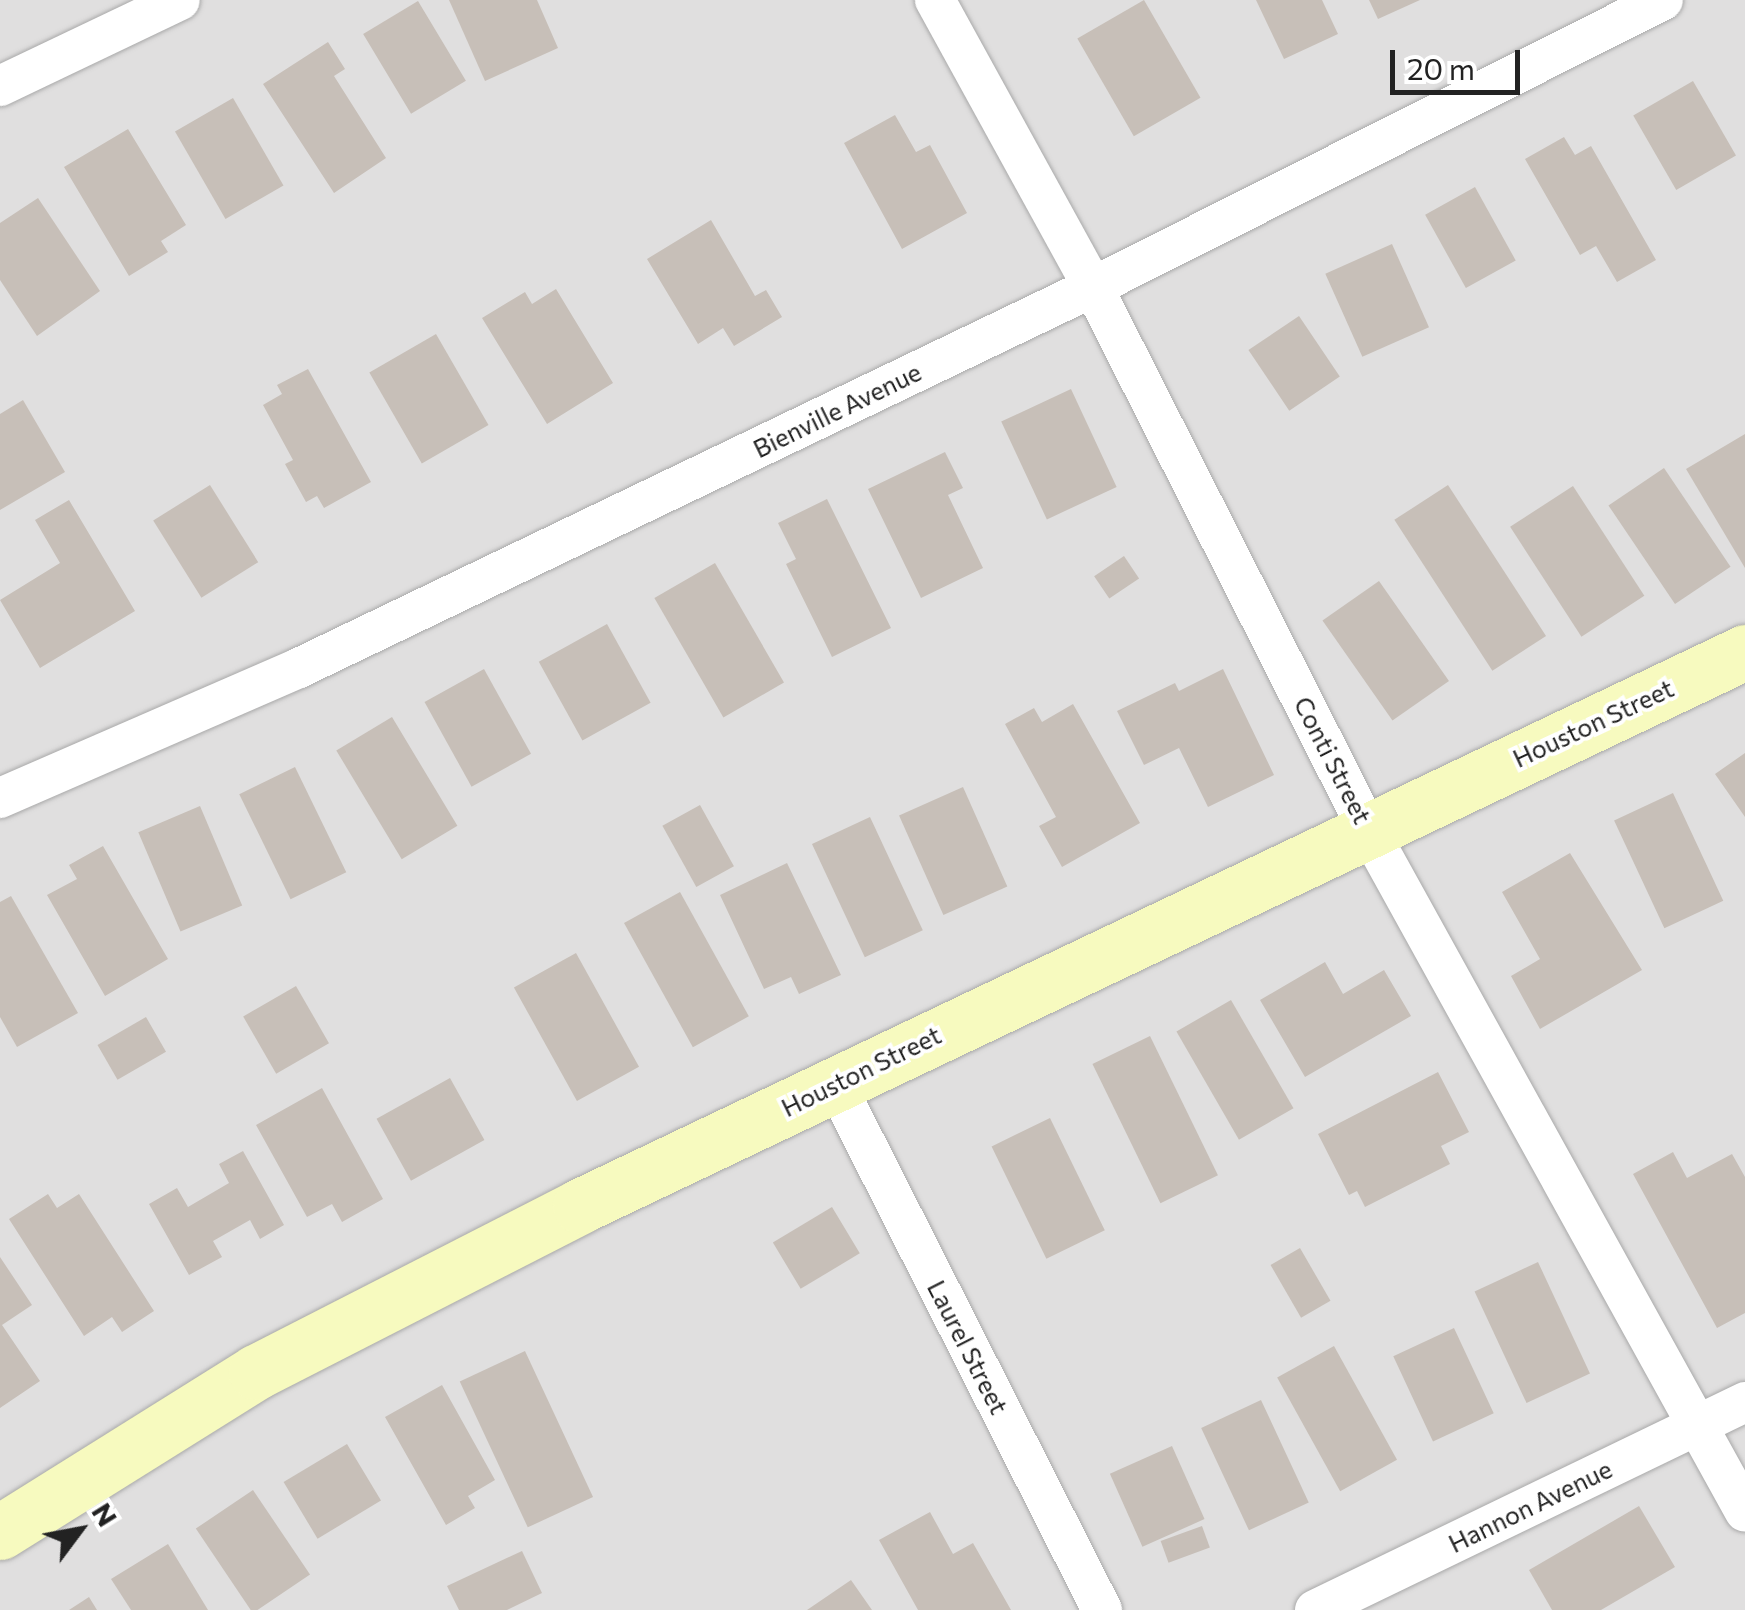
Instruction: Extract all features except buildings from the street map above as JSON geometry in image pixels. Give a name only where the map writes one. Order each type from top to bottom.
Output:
[{"type":"street","points":[[0,86],[180,0]]},
{"type":"street","name":"Conti Street","points":[[935,0],[1093,287],[1367,828],[1745,1512]]},
{"type":"street","name":"Bienville Avenue","points":[[1,796],[298,668],[1093,287],[1664,0]]},
{"type":"street","name":"Houston Street","points":[[0,1532],[256,1372],[835,1083],[1745,652]]},
{"type":"street","name":"Laurel Street","points":[[835,1083],[1102,1610]]},
{"type":"street","name":"Hannon Avenue","points":[[1315,1610],[1745,1402]]},
{"type":"shaded area","points":[[0,0],[1745,0],[1745,1610],[0,1610]]}]
